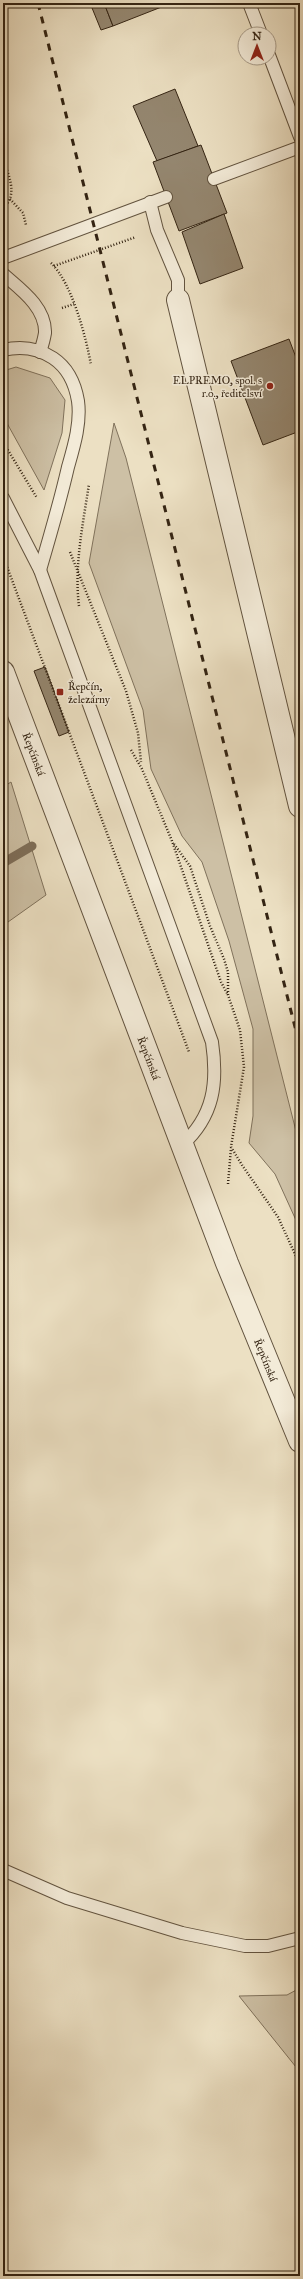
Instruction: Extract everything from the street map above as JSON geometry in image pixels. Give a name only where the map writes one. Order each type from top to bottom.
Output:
[{"type":"street","points":[[178,300],[300,806]]},
{"type":"street","name":"Řepčínská","points":[[3,672],[227,1263],[300,1441]]},
{"type":"lane","points":[[249,3],[258,26]]},
{"type":"lane","points":[[273,66],[300,137]]},
{"type":"lane","points":[[214,179],[300,147]]},
{"type":"lane","points":[[3,258],[166,197]]},
{"type":"lane","points":[[150,202],[158,230],[178,280],[178,300]]},
{"type":"lane","points":[[3,274],[29,296],[41,315],[45,333],[40,352]]},
{"type":"lane","points":[[3,350],[20,348],[40,352],[58,362],[69,374],[75,387],[78,416],[65,481],[40,570]]},
{"type":"lane","points":[[3,498],[40,570],[212,1042],[215,1068],[209,1107],[202,1124],[182,1145]]},
{"type":"lane","points":[[3,1870],[67,1898],[182,1933],[245,1946],[268,1946],[300,1938]]},
{"type":"path","points":[[3,159],[12,190],[10,199],[3,208]]},
{"type":"path","points":[[10,199],[22,213],[33,247],[54,266],[70,294],[90,358]]},
{"type":"path","points":[[54,266],[158,230]]},
{"type":"path","points":[[3,556],[190,1055]]},
{"type":"path","points":[[78,569],[126,692],[138,733],[142,769],[172,841],[221,982],[228,995],[228,972],[210,926],[196,881],[190,866],[172,841]]},
{"type":"path","points":[[242,1165],[278,1217],[300,1265]]},
{"type":"shaded area","points":[[16,367],[50,378],[65,400],[62,433],[44,490],[3,416],[3,371]]},
{"type":"shaded area","points":[[114,423],[126,458],[300,1147],[300,1229],[275,1174],[249,1143],[253,1116],[253,1029],[229,941],[202,862],[182,836],[151,769],[143,710],[89,563]]},
{"type":"shaded area","points":[[11,782],[46,895],[8,922],[3,923],[3,787]]},
{"type":"shaded area","points":[[300,1988],[300,2072],[239,1996],[287,1995]]},
{"type":"building","points":[[90,3],[104,3],[113,26],[101,30]]},
{"type":"building","points":[[104,3],[162,3],[164,6],[113,26]]},
{"type":"building","points":[[175,89],[198,146],[157,161],[133,106]]},
{"type":"building","points":[[201,145],[227,213],[179,231],[153,162]]},
{"type":"building","points":[[224,214],[243,268],[200,284],[182,232]]},
{"type":"building","name":"ELPREMO, spol. s r.o., ředitelsví","points":[[289,339],[300,368],[300,431],[263,445],[231,361]]},
{"type":"building","points":[[45,667],[69,732],[59,736],[34,671]]},
{"type":"waterway","points":[[3,863],[32,846]]},
{"type":"railway","points":[[38,3],[300,1047]]},
{"type":"place","name":"ELPREMO, spol. s r.o., ředitelsví","points":[[270,386]]},
{"type":"place","name":"Řepčín, železárny","points":[[60,692]]}]
